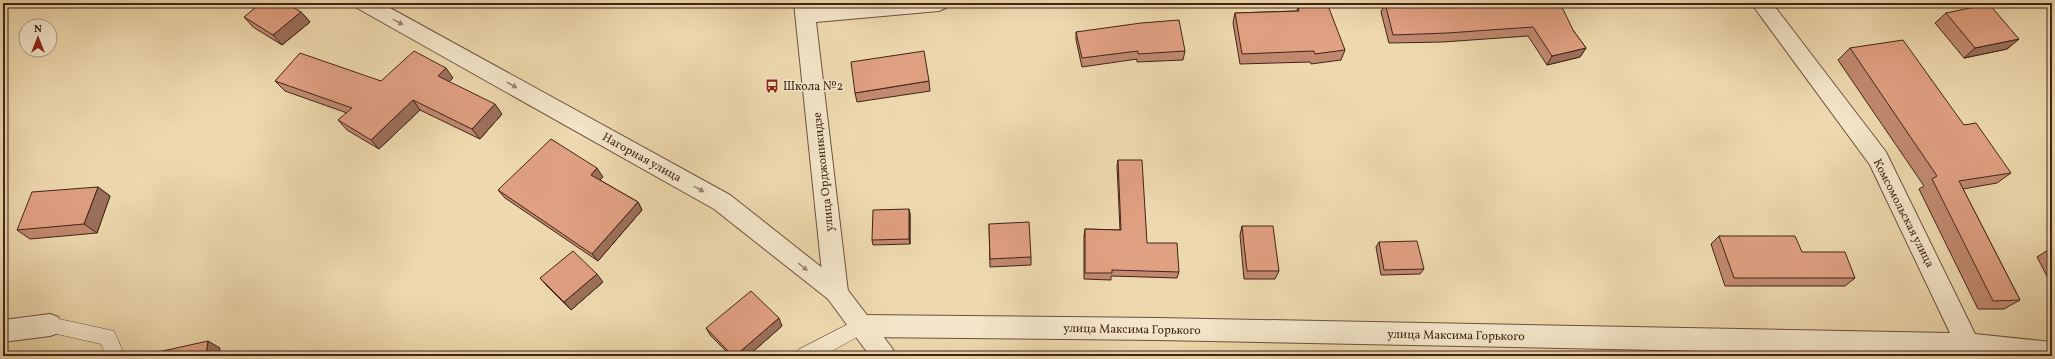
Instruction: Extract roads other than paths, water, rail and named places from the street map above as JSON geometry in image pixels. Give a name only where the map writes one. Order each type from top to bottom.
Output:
[{"type":"street","name":"Нагорная улица","points":[[364,3],[722,202],[836,292],[884,356]]},
{"type":"street","points":[[805,9],[939,3]]},
{"type":"street","name":"Комсомольская улица","points":[[1761,3],[1878,159],[1971,350]]},
{"type":"street","name":"улица Орджоникидзе","points":[[805,9],[836,292]]},
{"type":"street","points":[[3,332],[50,325]]},
{"type":"street","name":"улица Максима Горького","points":[[860,326],[1166,329],[2052,353]]},
{"type":"lane","points":[[50,325],[107,337],[116,356]]},
{"type":"lane","points":[[804,356],[860,326]]},
{"type":"place","name":"Школа №2","points":[[772,86]]}]
